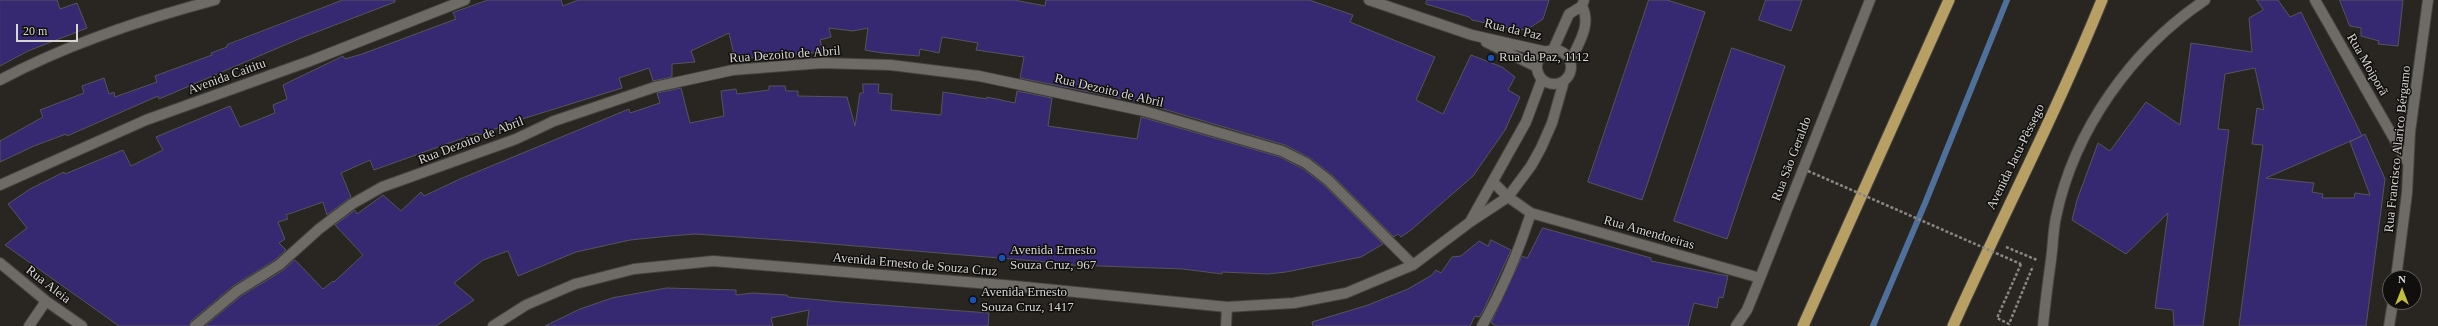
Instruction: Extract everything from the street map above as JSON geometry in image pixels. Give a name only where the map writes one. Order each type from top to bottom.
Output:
[{"type":"highway","points":[[1803,326],[1949,0]]},
{"type":"highway","name":"Avenida Jacu-Pêssego","points":[[1953,326],[2074,68],[2102,0]]},
{"type":"street","points":[[0,80],[67,50],[158,15],[215,0]]},
{"type":"street","name":"Avenida Caititu","points":[[0,185],[146,120],[310,61],[465,0]]},
{"type":"street","name":"Rua da Paz","points":[[1369,0],[1472,35],[1550,51]]},
{"type":"street","name":"Rua São Geraldo","points":[[1736,326],[1747,310],[1870,0]]},
{"type":"street","points":[[2043,326],[2056,218],[2068,174],[2098,112],[2144,50],[2186,13],[2205,0]]},
{"type":"street","name":"Rua Moiporã","points":[[2315,0],[2409,164]]},
{"type":"street","name":"Rua Francisco Alarico Bérgamo","points":[[2397,270],[2409,164],[2410,132],[2428,0]]},
{"type":"street","points":[[1550,51],[1569,14],[1583,3],[1586,14],[1586,23],[1570,62],[1570,72],[1564,81],[1556,84],[1548,83],[1542,79],[1537,67],[1542,55],[1550,51],[1561,52],[1570,62]]},
{"type":"street","name":"Rua da Paz","points":[[1472,35],[1537,67]]},
{"type":"street","name":"Rua Dezoito de Abril","points":[[195,326],[237,291],[280,265],[319,229],[341,212],[382,187],[516,139],[554,121],[655,87],[733,70],[822,63],[891,65],[979,76],[1144,111],[1282,151],[1306,163],[1328,180],[1414,265]]},
{"type":"street","name":"Avenida Ernesto de Souza Cruz","points":[[1470,222],[1526,122],[1542,79]]},
{"type":"street","name":"Avenida Ernesto de Souza Cruz","points":[[493,326],[526,305],[575,284],[634,269],[713,261],[1015,286],[1227,307],[1294,303],[1346,293],[1414,265],[1470,222],[1508,197],[1531,166],[1541,148],[1552,123],[1564,81]]},
{"type":"street","name":"Rua Amendoeiras","points":[[1493,182],[1508,197],[1531,213],[1760,278]]},
{"type":"street","points":[[1482,326],[1504,285],[1531,213]]},
{"type":"street","name":"Rua Aleia","points":[[0,263],[46,301],[82,326]]},
{"type":"street","points":[[29,326],[46,301]]},
{"type":"street","points":[[1226,326],[1227,307]]},
{"type":"street","points":[[2390,326],[2392,310]]},
{"type":"path","points":[[1808,171],[2022,264],[1997,318],[2009,324],[2035,260],[1992,241]]},
{"type":"building","points":[[0,0],[57,0],[60,9],[77,3],[87,28],[28,51],[0,66]]},
{"type":"building","points":[[343,0],[395,0],[395,2],[301,38],[159,99],[158,96],[67,136],[66,134],[34,146],[0,162],[0,141],[43,117],[40,110],[84,93],[82,86],[104,78],[109,94],[114,92],[115,97],[157,82],[155,76],[212,55],[211,53],[227,47],[227,45]]},
{"type":"building","points":[[488,0],[561,0],[563,6],[578,0],[1014,0],[1045,6],[1046,0],[1309,0],[1353,15],[1350,22],[1435,57],[1416,100],[1443,114],[1471,55],[1502,67],[1515,77],[1508,90],[1520,97],[1505,130],[1473,176],[1411,230],[1401,237],[1398,234],[1394,237],[1332,175],[1310,158],[1285,145],[1143,103],[1020,78],[1024,57],[976,50],[978,43],[942,37],[939,53],[920,49],[919,56],[882,53],[865,50],[868,28],[853,31],[829,28],[831,37],[820,40],[823,52],[735,59],[729,33],[691,51],[695,62],[672,64],[672,77],[653,81],[649,68],[619,78],[622,88],[522,119],[479,135],[477,133],[374,170],[370,160],[341,173],[351,197],[327,215],[323,202],[286,215],[288,219],[278,222],[285,239],[279,243],[286,250],[275,260],[233,286],[191,321],[189,326],[119,326],[5,245],[27,228],[8,204],[30,189],[64,172],[65,174],[123,150],[131,166],[163,150],[156,137],[230,106],[240,127],[275,113],[273,105],[287,99],[283,85],[343,56],[345,59],[362,54],[456,19],[453,13]]},
{"type":"building","points":[[1427,0],[1549,0],[1543,19],[1528,29],[1518,30],[1472,20],[1469,17],[1426,4]]},
{"type":"building","points":[[1649,0],[1667,0],[1705,12],[1642,200],[1588,182]]},
{"type":"building","points":[[1766,0],[1802,0],[1791,31],[1759,20]]},
{"type":"building","points":[[2257,0],[2278,0],[2290,17],[2301,12],[2362,136],[2365,134],[2385,179],[2366,326],[2239,326],[2263,145],[2252,144],[2257,108],[2264,110],[2255,68],[2225,74],[2218,129],[2229,130],[2203,326],[2174,326],[2173,310],[2155,308],[2168,213],[2126,254],[2072,220],[2077,200],[2098,143],[2110,151],[2146,102],[2180,125],[2191,43],[2252,52],[2249,18],[2263,10]],"holes":[[[2358,138],[2350,142],[2370,195],[2355,193],[2354,198],[2322,198],[2323,194],[2312,192],[2314,183],[2266,178]]]},
{"type":"building","points":[[2340,0],[2403,0],[2398,46],[2378,44],[2379,41],[2361,36],[2361,28],[2350,26]]},
{"type":"building","points":[[1732,48],[1785,66],[1727,239],[1674,221]]},
{"type":"building","points":[[863,84],[879,84],[878,93],[892,94],[891,110],[941,115],[943,92],[987,99],[987,97],[1015,103],[1017,91],[1052,98],[1048,126],[1137,139],[1141,117],[1280,157],[1303,169],[1324,185],[1383,244],[1361,257],[1286,272],[1268,274],[1222,272],[1222,274],[1183,269],[1071,265],[796,241],[695,234],[630,240],[576,252],[518,276],[508,251],[483,260],[454,283],[474,300],[436,326],[205,326],[241,296],[282,271],[295,260],[323,289],[333,281],[334,282],[363,255],[335,225],[355,210],[357,214],[383,195],[401,211],[421,192],[424,196],[460,179],[629,109],[630,113],[660,103],[657,93],[681,88],[690,123],[724,116],[721,91],[736,89],[737,94],[769,90],[769,86],[785,86],[786,91],[798,91],[798,96],[847,97],[855,126],[860,93],[863,93]]},
{"type":"building","points":[[1543,228],[1651,258],[1651,261],[1728,276],[1723,298],[1719,297],[1717,308],[1694,303],[1688,326],[1497,326],[1491,323],[1522,256],[1527,258]]},
{"type":"building","points":[[1491,240],[1511,250],[1484,309],[1479,317],[1475,316],[1470,326],[1313,326],[1312,322],[1368,305],[1408,289],[1432,275],[1436,270],[1441,273],[1452,257],[1461,256],[1479,241],[1488,246]]},
{"type":"building","points":[[667,288],[736,290],[736,295],[752,293],[787,295],[788,297],[841,302],[989,313],[988,326],[807,326],[809,310],[771,318],[773,326],[545,326],[580,309],[612,298]]},
{"type":"waterway","points":[[1873,326],[1926,201],[2007,0]]},
{"type":"place","name":"Rua da Paz, 1112","points":[[1491,58]]},
{"type":"place","name":"Avenida Ernesto Souza Cruz, 967","points":[[1002,258]]},
{"type":"place","name":"Avenida Ernesto Souza Cruz, 1417","points":[[973,300]]}]
